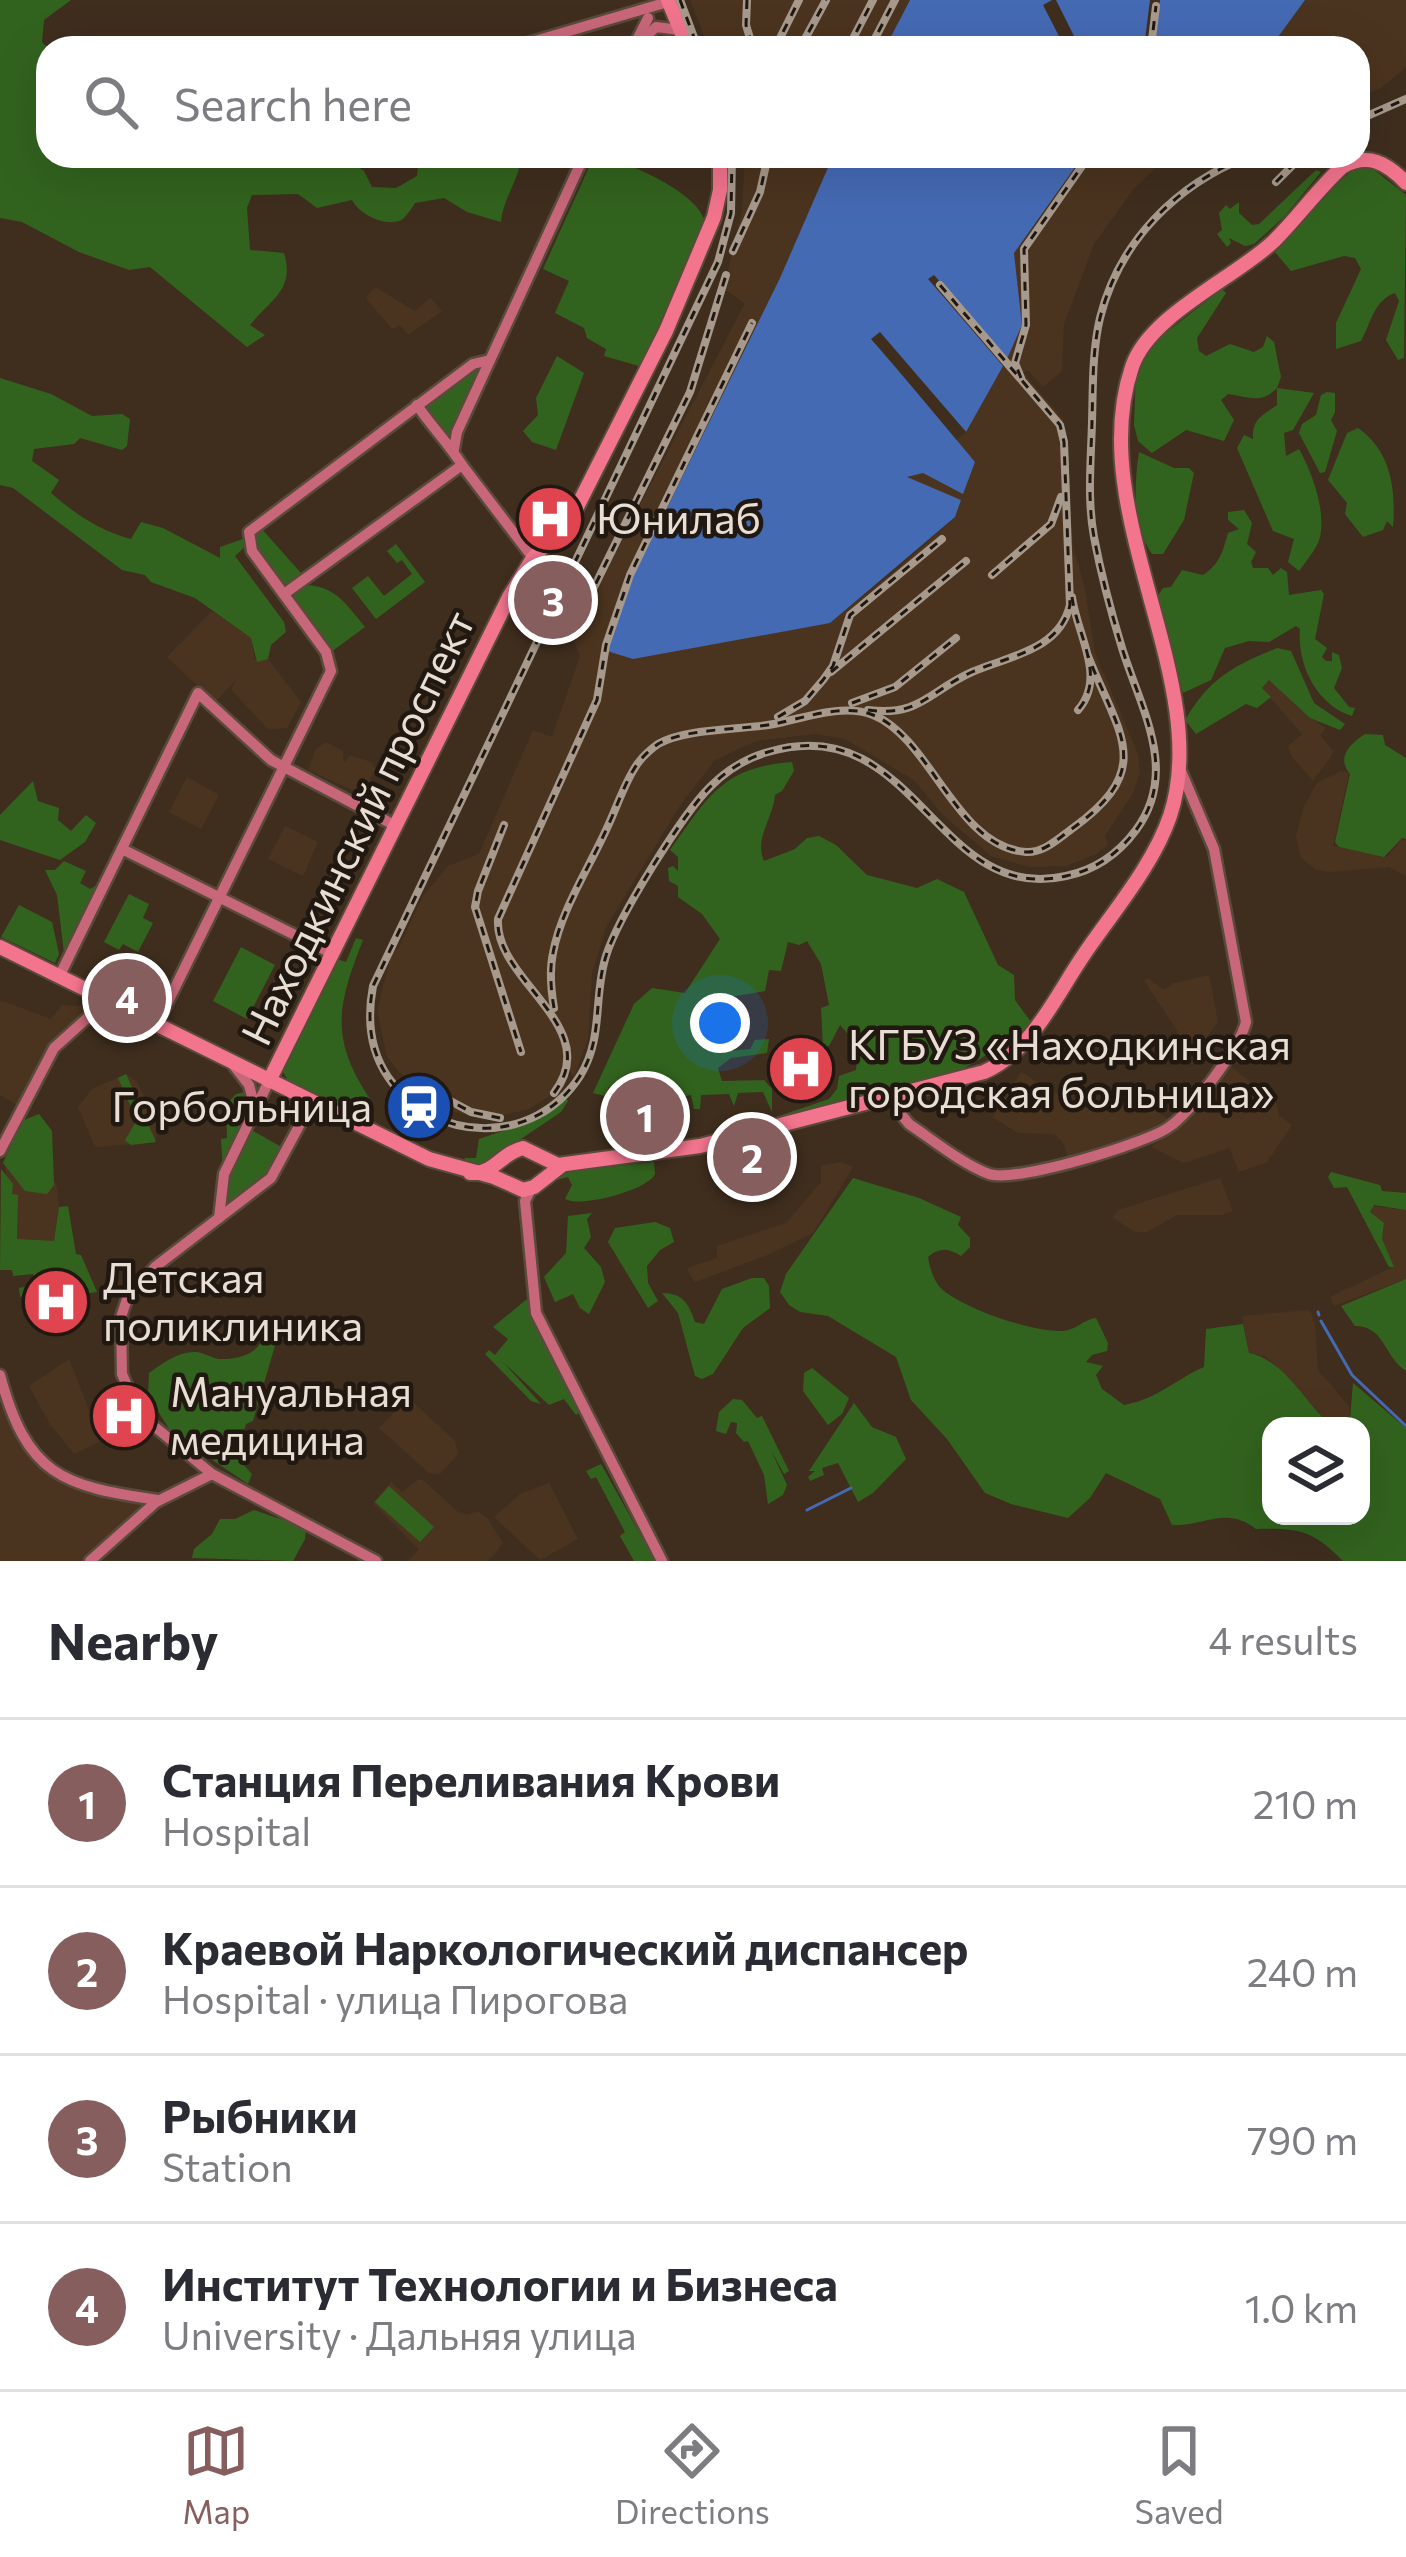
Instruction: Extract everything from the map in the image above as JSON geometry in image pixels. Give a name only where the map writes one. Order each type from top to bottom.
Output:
[{"type":"main road","points":[[629,14],[657,15]]},
{"type":"main road","points":[[553,36],[629,14],[657,15],[683,36]]},
{"type":"main road","points":[[1370,159],[1386,165],[1406,183]]},
{"type":"main road","points":[[454,449],[457,431],[578,168]]},
{"type":"main road","name":"Находкинский проспект","points":[[269,1081],[498,618],[533,558],[572,517],[666,331],[713,217],[720,168]]},
{"type":"main road","points":[[1171,814],[1178,764],[1174,704],[1126,490],[1124,418],[1135,358],[1158,329],[1271,243],[1341,168]]},
{"type":"main road","points":[[156,1026],[329,680],[330,659],[252,551],[249,532],[473,364],[490,360]]},
{"type":"main road","points":[[417,406],[533,558]]},
{"type":"main road","points":[[286,593],[462,465]]},
{"type":"main road","points":[[59,977],[198,693],[265,755],[396,826]]},
{"type":"main road","points":[[894,1096],[907,1122],[996,1175],[1022,1174],[1091,1156],[1175,1122],[1226,1058],[1246,1019],[1216,854],[1178,764]]},
{"type":"main road","points":[[470,1173],[489,1171],[509,1153],[523,1148],[550,1164],[569,1164],[706,1145],[984,1072],[1022,1046],[1131,883],[1171,814],[1178,808],[1199,810]]},
{"type":"main road","points":[[122,849],[333,955]]},
{"type":"main road","points":[[0,947],[429,1159],[523,1190],[537,1185],[544,1173],[539,1156]]},
{"type":"main road","points":[[0,1151],[54,1048],[106,1000]]},
{"type":"main road","points":[[227,1060],[244,1077],[255,1108]]},
{"type":"main road","points":[[278,1063],[289,1090]]},
{"type":"main road","points":[[219,1218],[224,1174],[269,1081]]},
{"type":"main road","points":[[312,1102],[275,1174],[142,1279],[127,1299],[121,1321],[122,1374],[134,1402],[160,1433],[212,1474],[376,1561]]},
{"type":"main road","points":[[509,1153],[502,1169],[525,1208]]},
{"type":"main road","points":[[569,1164],[555,1169],[526,1194],[536,1313],[662,1561]]},
{"type":"main road","points":[[0,1375],[16,1428],[45,1463],[93,1488],[153,1502]]},
{"type":"main road","points":[[90,1561],[153,1502],[212,1474]]},
{"type":"shaded area","points":[[690,0],[910,0],[891,36],[704,36]]},
{"type":"shaded area","points":[[1305,0],[1406,0],[1406,67],[1370,93],[1370,36],[1279,36]]},
{"type":"shaded area","points":[[744,168],[828,168],[780,278],[632,579],[608,650],[830,623],[955,518],[960,500],[907,478],[923,472],[958,439],[871,339],[928,280],[1006,358],[1022,325],[1014,253],[1074,168],[1156,168],[1132,191],[1094,244],[1064,324],[1062,371],[1043,387],[1028,370],[1023,373],[1063,419],[1073,546],[1095,653],[1138,754],[1140,773],[1133,793],[1105,836],[1108,845],[1096,854],[1067,866],[1029,867],[991,856],[942,814],[914,780],[845,739],[817,734],[756,741],[715,760],[681,804],[606,927],[592,974],[588,1039],[574,1077],[567,1068],[550,1096],[529,1109],[487,1119],[428,1106],[387,1057],[377,1010],[392,952],[399,947],[423,896],[448,866],[479,854],[533,730],[552,737],[580,656],[572,636],[745,303],[724,289],[742,209]]},
{"type":"shaded area","points":[[375,287],[415,311],[430,298],[442,311],[408,335],[400,325],[392,329],[366,298]]},
{"type":"shaded area","points":[[212,611],[251,638],[255,660],[268,659],[301,702],[287,728],[268,729],[231,690],[236,680],[215,702],[167,657]]},
{"type":"shaded area","points":[[1269,680],[1326,728],[1320,735],[1334,752],[1313,781],[1292,757],[1288,746],[1302,734],[1262,688]]},
{"type":"shaded area","points":[[326,742],[343,751],[344,763],[350,755],[371,762],[376,770],[370,779],[372,787],[361,794],[308,770],[316,749]]},
{"type":"shaded area","points":[[1341,771],[1349,773],[1333,846],[1387,857],[1402,839],[1406,841],[1406,876],[1389,867],[1330,872],[1315,869],[1301,858],[1296,836],[1304,806],[1317,783]]},
{"type":"shaded area","points":[[187,777],[219,795],[201,829],[169,812]]},
{"type":"shaded area","points":[[285,826],[318,842],[303,876],[268,859]]},
{"type":"shaded area","points":[[1209,975],[1218,1022],[1193,1055],[1144,980],[1164,990]]},
{"type":"shaded area","points":[[0,1000],[51,1019],[62,1005],[97,1007],[74,1027],[21,1107],[0,1095]]},
{"type":"shaded area","points":[[1230,1066],[1276,1102],[1279,1116],[1292,1125],[1267,1162],[1239,1172],[1229,1148],[1184,1163],[1151,1147],[1178,1129]]},
{"type":"shaded area","points":[[1021,1072],[1082,1109],[1128,1089],[1167,1119],[1142,1134],[1068,1156],[1054,1134],[1018,1133],[992,1117]]},
{"type":"shaded area","points":[[126,1074],[137,1082],[155,1118],[156,1142],[95,1147],[78,1107],[92,1089]]},
{"type":"shaded area","points":[[39,1114],[49,1134],[59,1204],[53,1250],[12,1248],[5,1163],[22,1121]]},
{"type":"shaded area","points":[[841,1162],[853,1167],[813,1233],[695,1282],[687,1268],[717,1258],[717,1246],[786,1223],[821,1182],[821,1166]]},
{"type":"shaded area","points":[[1220,1178],[1233,1211],[1177,1215],[1147,1232],[1135,1232],[1113,1218],[1118,1210]]},
{"type":"shaded area","points":[[1372,1206],[1406,1210],[1406,1279],[1334,1306],[1330,1297],[1393,1267],[1382,1239],[1384,1226],[1370,1215]]},
{"type":"shaded area","points":[[1310,1310],[1318,1370],[1349,1406],[1350,1417],[1322,1417],[1278,1367],[1265,1356],[1249,1353],[1242,1316]]},
{"type":"shaded area","points":[[69,1359],[101,1441],[74,1454],[29,1386]]},
{"type":"shaded area","points":[[0,1390],[22,1447],[50,1474],[84,1493],[121,1503],[125,1499],[149,1502],[85,1561],[0,1561]]},
{"type":"shaded area","points":[[413,1402],[455,1441],[458,1454],[440,1474],[429,1473],[379,1428]]},
{"type":"shaded area","points":[[418,1480],[458,1512],[478,1511],[487,1518],[503,1543],[493,1556],[487,1561],[408,1561],[419,1549],[373,1503],[391,1482],[402,1492]]},
{"type":"shaded area","points":[[549,1483],[578,1539],[540,1560],[494,1517],[520,1494]]},
{"type":"green space","points":[[0,0],[71,0],[44,20],[43,36],[36,36],[36,168],[359,168],[372,187],[396,188],[417,176],[418,168],[519,168],[501,222],[467,212],[444,198],[415,203],[403,219],[389,222],[367,215],[352,200],[317,208],[298,194],[252,195],[247,208],[250,250],[284,253],[287,266],[279,293],[250,325],[265,335],[247,347],[150,267],[129,270],[79,252],[22,222],[0,218]]},
{"type":"green space","points":[[589,168],[633,168],[656,178],[687,197],[704,219],[682,279],[639,366],[604,356],[606,349],[587,338],[584,328],[555,313],[569,281],[543,269]]},
{"type":"green space","points":[[1356,168],[1373,169],[1406,195],[1404,358],[1398,360],[1386,340],[1399,301],[1395,293],[1378,307],[1361,341],[1336,349],[1336,323],[1361,269],[1355,258],[1344,256],[1291,271],[1275,252],[1333,186]]},
{"type":"green space","points":[[1316,170],[1321,172],[1284,217],[1254,244],[1245,246],[1229,238],[1227,247],[1217,234],[1222,230],[1219,213],[1226,205],[1230,209],[1239,202],[1239,213],[1252,225],[1259,224]]},
{"type":"green space","points":[[1222,289],[1226,293],[1197,338],[1199,351],[1206,356],[1230,344],[1254,352],[1263,347],[1267,336],[1274,342],[1281,377],[1277,388],[1260,398],[1228,394],[1221,400],[1234,420],[1224,441],[1186,430],[1152,453],[1138,441],[1134,425],[1136,373],[1158,339]]},
{"type":"green space","points":[[557,356],[584,373],[556,450],[532,442],[523,431],[538,415],[536,398]]},
{"type":"green space","points":[[474,367],[480,373],[452,435],[442,438],[421,407]]},
{"type":"green space","points":[[0,378],[51,394],[92,416],[122,414],[130,419],[127,446],[122,450],[80,438],[74,444],[34,449],[32,461],[59,480],[51,493],[88,521],[120,536],[131,539],[141,522],[163,528],[220,558],[220,547],[243,539],[247,545],[235,556],[284,622],[286,632],[271,645],[268,659],[257,662],[251,638],[195,598],[122,570],[13,488],[0,485]]},
{"type":"green space","points":[[1277,388],[1314,393],[1293,430],[1284,433],[1286,456],[1299,449],[1309,469],[1321,516],[1319,541],[1299,571],[1288,562],[1294,539],[1273,531],[1237,448],[1244,435],[1253,439],[1256,422],[1277,405]]},
{"type":"green space","points":[[1335,393],[1331,420],[1337,431],[1325,472],[1320,473],[1299,433],[1302,424],[1316,415],[1321,395]]},
{"type":"green space","points":[[1358,428],[1384,459],[1393,499],[1393,527],[1387,521],[1383,530],[1363,537],[1345,514],[1347,503],[1328,480],[1347,433]]},
{"type":"green space","points":[[1139,452],[1194,473],[1184,520],[1163,554],[1152,554],[1138,518]]},
{"type":"green space","points":[[1244,510],[1252,523],[1247,544],[1256,552],[1253,568],[1268,568],[1273,575],[1281,568],[1287,572],[1289,595],[1321,590],[1324,594],[1315,639],[1327,648],[1322,657],[1326,661],[1332,661],[1332,652],[1339,655],[1342,668],[1334,688],[1355,708],[1352,716],[1328,703],[1311,682],[1296,626],[1269,642],[1249,641],[1225,648],[1211,680],[1183,693],[1156,599],[1182,570],[1203,575],[1213,566],[1228,533],[1239,529],[1228,520],[1228,512]]},
{"type":"green space","points":[[260,527],[301,573],[313,567],[286,590],[256,551],[252,533]]},
{"type":"green space","points":[[396,544],[425,582],[376,619],[352,588],[368,576],[384,596],[412,574],[387,551]]},
{"type":"green space","points":[[302,585],[331,592],[365,627],[331,652],[289,595]]},
{"type":"green space","points":[[1277,648],[1291,651],[1314,703],[1345,724],[1340,730],[1310,718],[1269,680],[1262,688],[1271,697],[1257,708],[1246,704],[1196,734],[1185,720],[1213,684]]},
{"type":"green space","points":[[1365,734],[1383,735],[1385,745],[1406,758],[1406,839],[1384,857],[1339,847],[1335,842],[1350,774],[1345,757]]},
{"type":"green space","points":[[792,762],[794,771],[775,795],[763,836],[764,861],[819,836],[836,845],[867,875],[917,888],[937,879],[964,892],[998,965],[1014,975],[1015,1000],[1031,1022],[1024,1033],[961,1070],[732,1132],[829,1099],[839,1076],[856,1070],[857,1057],[865,1053],[840,1025],[829,1046],[823,1046],[821,1008],[829,1005],[821,964],[807,941],[788,942],[781,971],[769,970],[765,991],[712,1000],[713,1007],[704,1018],[730,1051],[750,1049],[755,1040],[769,1039],[767,1053],[731,1058],[718,1068],[722,1081],[764,1080],[772,1089],[772,1112],[763,1092],[738,1093],[734,1106],[729,1094],[701,1095],[700,1109],[694,1109],[691,1095],[660,1101],[663,1118],[673,1117],[675,1122],[651,1136],[658,1125],[657,1100],[634,1095],[630,1106],[623,1105],[622,1093],[615,1087],[609,1087],[605,1096],[593,1093],[634,1004],[652,988],[685,993],[720,939],[702,914],[678,897],[678,886],[669,881],[668,868],[678,871],[678,857],[670,850],[719,788],[749,770]]},
{"type":"green space","points":[[33,781],[38,801],[59,808],[58,820],[71,831],[86,815],[96,823],[85,842],[60,860],[0,840],[0,815]]},
{"type":"green space","points":[[64,861],[86,871],[80,883],[90,889],[97,885],[64,953],[57,895],[45,870],[55,870]]},
{"type":"green space","points":[[129,894],[149,904],[143,918],[153,923],[138,952],[104,942]]},
{"type":"green space","points":[[19,905],[52,922],[59,954],[55,963],[1,937]]},
{"type":"green space","points":[[356,938],[363,940],[343,1004],[343,1040],[372,1102],[354,1115],[290,1084],[282,1070],[336,959],[346,962]]},
{"type":"green space","points":[[241,947],[275,965],[247,1019],[213,1001]]},
{"type":"green space","points":[[126,1074],[156,1142],[131,1145],[125,1140],[137,1120],[118,1078]]},
{"type":"green space","points":[[246,1092],[253,1106],[223,1170],[226,1105],[236,1094]]},
{"type":"green space","points":[[565,1097],[568,1101],[561,1112],[487,1162],[478,1166],[463,1163],[465,1158],[476,1158],[479,1139],[529,1122]]},
{"type":"green space","points":[[39,1114],[52,1131],[54,1185],[47,1194],[25,1191],[3,1163],[22,1121]]},
{"type":"green space","points":[[248,1128],[285,1149],[271,1174],[226,1209],[223,1182]]},
{"type":"green space","points":[[654,1162],[650,1180],[599,1199],[565,1199],[572,1185],[568,1177],[553,1181],[562,1172]]},
{"type":"green space","points":[[1,1169],[13,1184],[12,1194],[18,1195],[17,1239],[54,1241],[59,1207],[68,1206],[76,1254],[81,1255],[97,1292],[76,1295],[66,1273],[49,1276],[54,1288],[49,1292],[33,1291],[20,1297],[19,1288],[31,1286],[35,1278],[0,1270]]},
{"type":"green space","points":[[1331,1172],[1380,1185],[1382,1191],[1406,1193],[1406,1210],[1374,1205],[1370,1212],[1384,1223],[1382,1239],[1394,1267],[1389,1267],[1347,1187],[1334,1188],[1328,1177]]},
{"type":"green space","points":[[853,1178],[919,1198],[961,1217],[958,1225],[970,1238],[970,1247],[961,1256],[944,1250],[928,1257],[938,1284],[955,1298],[1034,1328],[1067,1330],[1096,1318],[1107,1351],[1086,1362],[1103,1366],[1096,1375],[1102,1389],[1124,1405],[1204,1367],[1206,1329],[1243,1324],[1249,1353],[1281,1370],[1322,1417],[1262,1417],[1262,1525],[1370,1525],[1370,1417],[1350,1417],[1353,1383],[1406,1428],[1406,1561],[1343,1561],[1304,1533],[1256,1529],[1235,1519],[1172,1525],[1160,1499],[1106,1473],[1090,1498],[1068,1518],[985,1493],[947,1439],[911,1400],[896,1357],[828,1316],[800,1312],[780,1292],[786,1274]]},
{"type":"green space","points":[[592,1213],[587,1219],[591,1237],[584,1248],[601,1267],[605,1282],[589,1314],[573,1294],[555,1302],[544,1277],[566,1253],[568,1216]]},
{"type":"green space","points":[[655,1222],[670,1228],[674,1242],[647,1266],[648,1283],[658,1301],[648,1308],[608,1242],[615,1228]]},
{"type":"green space","points":[[764,1278],[769,1286],[770,1308],[743,1328],[713,1374],[702,1379],[695,1376],[678,1313],[662,1293],[680,1297],[695,1322],[704,1324],[722,1289]]},
{"type":"green space","points":[[1406,1279],[1406,1371],[1373,1331],[1355,1326],[1341,1306]]},
{"type":"green space","points":[[527,1299],[576,1415],[564,1399],[549,1405],[502,1361],[541,1404],[531,1401],[485,1354],[489,1350],[495,1355],[508,1339],[493,1327]]},
{"type":"green space","points":[[272,1327],[279,1332],[253,1421],[246,1424],[236,1457],[252,1474],[248,1484],[171,1432],[148,1395],[149,1373],[187,1353],[221,1359],[244,1356],[256,1349],[265,1330]]},
{"type":"green space","points":[[812,1368],[849,1398],[842,1414],[828,1425],[803,1391],[804,1373]]},
{"type":"green space","points":[[733,1399],[742,1400],[757,1418],[762,1416],[789,1471],[784,1474],[771,1450],[787,1485],[783,1495],[768,1504],[764,1475],[748,1441],[736,1433],[737,1423],[731,1422],[726,1434],[716,1431],[719,1412]]},
{"type":"green space","points":[[854,1403],[872,1427],[896,1437],[906,1459],[858,1502],[838,1463],[822,1468],[824,1475],[810,1481],[808,1477]]},
{"type":"green space","points":[[601,1464],[655,1561],[634,1561],[620,1536],[625,1532],[596,1477],[591,1479],[586,1471]]},
{"type":"green space","points":[[389,1486],[434,1527],[420,1542],[375,1502]]},
{"type":"green space","points":[[254,1510],[306,1528],[293,1561],[192,1558],[194,1549],[212,1534],[220,1519],[235,1519]]},
{"type":"water","points":[[910,0],[1052,0],[1043,5],[1059,36],[891,36]]},
{"type":"water","points":[[1056,0],[1150,0],[1146,36],[1074,36]]},
{"type":"water","points":[[1160,0],[1305,0],[1279,36],[1156,36]]},
{"type":"water","points":[[828,168],[1074,168],[1014,253],[1022,325],[1007,359],[934,275],[928,279],[1003,366],[966,432],[880,333],[872,339],[975,462],[963,494],[923,473],[907,477],[961,500],[955,517],[830,623],[633,659],[607,651],[632,579],[780,278]]},
{"type":"pier","points":[[880,332],[966,432],[958,439],[871,339]]},
{"type":"waterway","points":[[1321,1321],[1352,1375],[1406,1426]]},
{"type":"waterway","points":[[807,1510],[851,1488]]},
{"type":"railway","points":[[680,0],[694,36]]},
{"type":"railway","points":[[747,0],[749,36]]},
{"type":"railway","points":[[781,36],[799,0]]},
{"type":"railway","points":[[806,36],[826,0]]},
{"type":"railway","points":[[854,36],[873,0]]},
{"type":"railway","points":[[876,36],[895,0]]},
{"type":"railway","points":[[1152,36],[1156,6]]},
{"type":"railway","points":[[1370,115],[1406,99]]},
{"type":"railway","points":[[732,168],[731,213],[718,262],[373,986],[371,1033],[388,1077],[408,1099],[457,1125],[512,1125],[561,1099],[580,1076],[592,1047],[606,956],[637,892],[699,799],[724,775],[752,758],[818,746],[859,757],[893,780],[985,863],[1022,877],[1066,876],[1087,870],[1114,853],[1136,830],[1149,808],[1156,762],[1110,607],[1092,523],[1097,331],[1109,290],[1137,240],[1175,199],[1223,168]]},
{"type":"railway","points":[[733,251],[760,192],[765,168]]},
{"type":"railway","points":[[1021,378],[1015,363],[1026,325],[1024,249],[1081,168]]},
{"type":"railway","points":[[1276,182],[1290,168]]},
{"type":"railway","points":[[572,632],[690,392],[726,275]]},
{"type":"railway","points":[[868,710],[912,706],[972,672],[1030,650],[1055,633],[1070,605],[1060,425],[940,285]]},
{"type":"railway","points":[[554,1093],[566,1069],[566,1046],[558,1025],[512,963],[501,942],[498,919],[597,700],[606,645],[630,575],[752,323]]},
{"type":"railway","points":[[992,575],[1051,524],[1061,497]]},
{"type":"railway","points":[[778,717],[805,701],[833,666],[850,615],[942,539]]},
{"type":"railway","points":[[831,672],[966,561]]},
{"type":"railway","points":[[1072,597],[1090,670],[1090,684],[1078,710]]},
{"type":"railway","points":[[852,703],[895,687],[956,638]]},
{"type":"railway","points":[[554,1008],[551,967],[562,921],[629,778],[658,744],[683,735],[836,711],[873,715],[912,745],[981,832],[1002,846],[1033,852],[1057,840],[1099,807],[1115,787],[1122,768],[1119,729],[1088,656]]},
{"type":"railway","points":[[504,825],[475,907],[521,1052]]},
{"type":"railway","points":[[426,1088],[471,1112],[500,1118]]},
{"type":"place","name":"Юнилаб","points":[[550,519]]},
{"type":"place","name":"Рыбники","points":[[553,600]]},
{"type":"place","name":"Институт Технологии и Бизнеса","points":[[127,998]]},
{"type":"place","name":"КГБУЗ «Находкинская городская больница»","points":[[801,1069]]},
{"type":"place","name":"Горбольница","points":[[419,1107]]},
{"type":"place","name":"Станция Переливания Крови","points":[[645,1116]]},
{"type":"place","name":"Краевой Наркологический диспансер","points":[[752,1157]]},
{"type":"place","name":"Детская поликлиника","points":[[56,1302]]},
{"type":"place","name":"Мануальная медицина","points":[[124,1416]]}]
